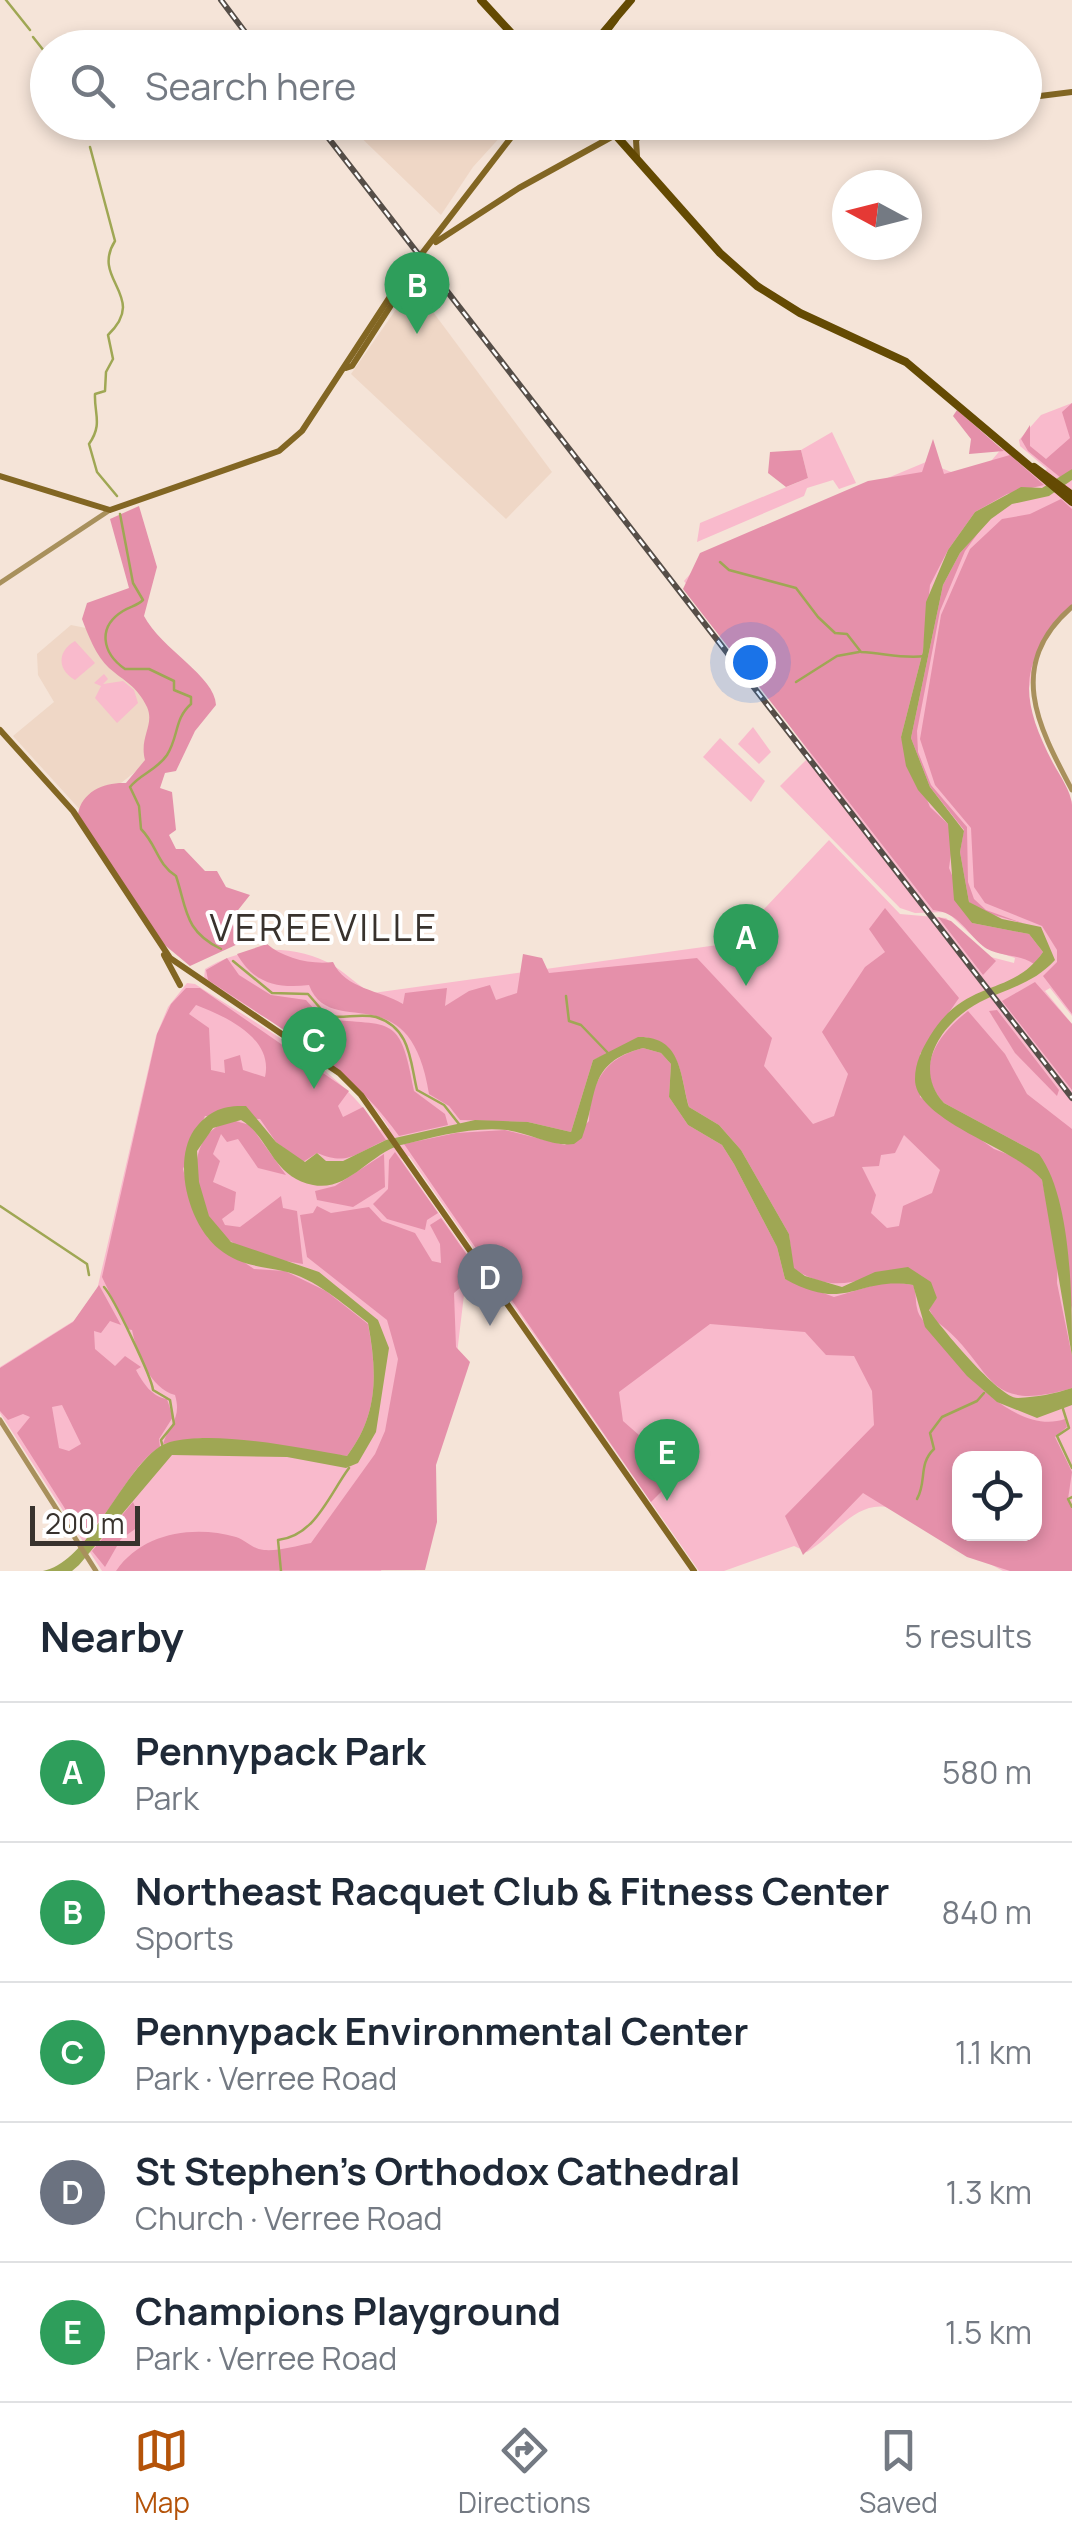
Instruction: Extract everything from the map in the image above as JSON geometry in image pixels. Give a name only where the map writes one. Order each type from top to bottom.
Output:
[{"type":"main road","points":[[480,0],[508,30]]},
{"type":"main road","points":[[606,30],[631,0]]},
{"type":"main road","points":[[1042,96],[1072,92]]},
{"type":"main road","points":[[0,476],[110,510],[263,458],[293,442],[346,368],[352,366],[417,263],[509,140]]},
{"type":"main road","points":[[430,245],[607,140]]},
{"type":"main road","points":[[622,140],[720,253],[757,286],[800,312],[906,362],[1072,499]]},
{"type":"main road","points":[[636,140],[637,156]]},
{"type":"main road","points":[[443,226],[460,228]]},
{"type":"main road","points":[[0,730],[73,810],[180,985]]},
{"type":"main road","points":[[159,945],[190,976],[338,1073],[388,1132],[694,1571]]},
{"type":"street","points":[[0,583],[110,510]]},
{"type":"street","points":[[1072,607],[1046,636],[1036,660],[1034,710],[1072,790]]},
{"type":"street","points":[[0,1420],[96,1571]]},
{"type":"shaded area","points":[[364,140],[498,140],[473,167],[441,215]]},
{"type":"shaded area","points":[[413,285],[552,472],[506,519],[351,374]]},
{"type":"shaded area","points":[[1072,403],[1072,603],[1039,644],[1028,693],[1035,729],[1072,802],[1072,1016],[1050,988],[1045,991],[1072,1024],[1072,1571],[1003,1571],[886,1507],[875,1507],[854,1515],[807,1552],[794,1546],[724,1571],[699,1571],[409,1156],[401,1159],[480,1272],[464,1295],[455,1370],[381,1571],[102,1571],[0,1413],[0,1367],[75,1320],[97,1290],[156,1036],[168,1007],[187,983],[195,984],[295,1048],[342,1085],[380,1130],[389,1128],[351,1082],[305,1044],[204,979],[205,969],[252,951],[303,953],[334,966],[373,993],[732,943],[829,840],[900,914],[946,918],[987,956],[1014,963],[1015,958],[985,948],[947,912],[915,913],[900,908],[780,786],[811,755],[684,581],[692,572],[823,505],[926,462],[974,481],[1003,447],[1039,477],[1047,469],[1020,446],[1019,440],[1041,415]]},
{"type":"shaded area","points":[[1072,403],[1072,469],[1061,478],[1028,451],[1021,439],[1030,425],[1030,446],[1046,459],[1070,438],[1062,412]]},
{"type":"shaded area","points":[[957,410],[1004,451],[969,454],[971,439],[953,416]]},
{"type":"shaded area","points":[[832,432],[856,483],[839,489],[833,480],[807,488],[804,496],[697,542],[700,523],[808,478],[801,450]]},
{"type":"shaded area","points":[[933,439],[944,474],[1010,455],[1044,485],[1007,494],[975,512],[948,550],[930,585],[923,651],[901,737],[930,807],[948,824],[953,839],[949,868],[972,923],[1029,934],[1043,952],[1034,964],[989,950],[955,918],[933,910],[683,589],[700,553],[868,481],[922,472]]},
{"type":"shaded area","points":[[801,450],[808,478],[786,487],[768,473],[770,452]]},
{"type":"shaded area","points":[[1072,469],[1072,480],[1049,496],[1012,504],[991,519],[960,553],[943,585],[911,738],[930,787],[964,831],[960,852],[969,902],[1002,919],[1041,927],[1055,960],[1029,980],[980,1002],[954,1021],[935,1046],[930,1075],[944,1103],[1039,1154],[1050,1173],[1068,1251],[1072,1356],[1042,1180],[1013,1157],[931,1108],[919,1094],[915,1079],[922,1051],[944,1017],[958,1004],[1017,976],[1043,952],[1029,934],[972,923],[954,900],[948,824],[918,790],[906,766],[901,737],[923,651],[926,602],[948,550],[975,512],[1021,487],[1042,488]]},
{"type":"shaded area","points":[[1061,499],[1072,509],[1072,605],[1033,662],[1030,698],[1042,739],[1072,805],[1072,1014],[1043,976],[1057,962],[1057,950],[1042,926],[985,903],[974,887],[971,828],[935,785],[920,739],[941,615],[970,549],[1002,519],[1030,514]]},
{"type":"shaded area","points":[[139,506],[157,567],[144,616],[162,640],[207,684],[216,705],[195,731],[176,771],[165,773],[160,788],[172,792],[176,830],[169,835],[176,849],[184,849],[205,871],[217,871],[226,887],[250,895],[231,919],[240,943],[190,966],[155,937],[78,814],[89,794],[103,786],[126,783],[145,760],[147,707],[135,689],[100,658],[82,619],[87,603],[129,588],[110,519]]},
{"type":"shaded area","points":[[981,529],[965,551],[940,611],[917,731],[918,752],[931,785],[967,827],[968,882],[974,899],[986,910],[1025,924],[980,911],[969,902],[960,852],[964,830],[930,787],[911,738],[943,585],[960,553]]},
{"type":"shaded area","points":[[71,625],[96,630],[170,716],[145,764],[83,813],[13,736],[54,702],[38,675],[37,654]]},
{"type":"shaded area","points":[[75,641],[95,663],[75,680],[62,666],[62,655]]},
{"type":"shaded area","points":[[104,674],[108,679],[103,684],[123,681],[134,690],[138,703],[117,723],[95,698],[101,686],[94,683]]},
{"type":"shaded area","points":[[753,727],[771,752],[759,764],[738,744]]},
{"type":"shaded area","points":[[720,738],[765,781],[751,802],[703,757]]},
{"type":"shaded area","points":[[885,908],[959,998],[920,1054],[920,1097],[994,1149],[1030,1163],[1042,1180],[1058,1256],[1057,1283],[1072,1356],[1072,1388],[1042,1395],[1004,1390],[936,1321],[929,1309],[937,1298],[908,1268],[837,1283],[823,1282],[793,1268],[789,1234],[741,1150],[719,1125],[689,1107],[678,1063],[667,1047],[657,1041],[645,1037],[593,1060],[571,1132],[528,1122],[460,1120],[449,1106],[429,1094],[419,1056],[405,1033],[388,1020],[334,1009],[319,1001],[309,985],[267,982],[251,972],[237,954],[267,944],[298,959],[333,962],[354,983],[403,1004],[405,993],[447,988],[445,1006],[469,991],[490,985],[496,1000],[517,993],[523,954],[542,958],[549,973],[697,958],[772,1038],[764,1066],[813,1124],[834,1116],[848,1074],[822,1032],[865,967],[885,952],[869,929]],"holes":[[[904,1135],[940,1170],[932,1193],[903,1206],[899,1226],[887,1228],[871,1213],[876,1195],[862,1167],[879,1166],[881,1155],[895,1153]]]},
{"type":"shaded area","points":[[938,917],[951,921],[996,961],[983,975]]},
{"type":"shaded area","points":[[227,958],[239,975],[271,995],[306,1000],[323,1019],[365,1022],[390,1029],[404,1048],[414,1091],[445,1114],[448,1125],[399,1136],[380,1111],[335,1068],[208,980],[206,970]]},
{"type":"shaded area","points":[[1035,982],[1072,1024],[1072,1090],[1002,1001]]},
{"type":"shaded area","points":[[186,988],[200,988],[349,1091],[338,1106],[343,1117],[363,1107],[386,1140],[351,1157],[317,1153],[303,1162],[276,1142],[260,1119],[205,1116],[183,1169],[193,1208],[208,1238],[254,1269],[285,1271],[326,1291],[368,1324],[373,1392],[365,1424],[347,1456],[201,1438],[163,1444],[176,1416],[175,1395],[158,1385],[146,1369],[132,1330],[127,1329],[102,1277],[157,1034],[171,1004]],"holes":[[[196,1005],[233,1022],[255,1040],[266,1063],[265,1077],[243,1070],[240,1055],[224,1060],[225,1073],[211,1070],[209,1028],[189,1014]]]},
{"type":"shaded area","points":[[997,1010],[1059,1090],[1057,1096],[1015,1053],[989,1011]]},
{"type":"shaded area","points":[[968,1011],[1005,1054],[1027,1094],[1072,1129],[1072,1310],[1039,1154],[944,1103],[930,1078],[939,1042]]},
{"type":"shaded area","points":[[638,1037],[652,1038],[671,1050],[681,1071],[689,1107],[719,1125],[741,1150],[789,1234],[794,1268],[805,1276],[842,1287],[875,1272],[908,1267],[931,1282],[937,1298],[929,1310],[957,1346],[998,1387],[1018,1398],[1072,1388],[1072,1405],[1037,1418],[997,1402],[967,1376],[925,1327],[913,1285],[878,1285],[838,1294],[806,1289],[785,1279],[777,1247],[734,1164],[722,1145],[688,1125],[669,1097],[671,1064],[661,1053],[643,1048],[625,1054],[603,1071],[582,1138],[574,1144],[558,1144],[507,1130],[454,1133],[401,1145],[348,1178],[326,1186],[313,1185],[288,1173],[241,1120],[213,1128],[197,1151],[199,1182],[209,1216],[231,1242],[319,1272],[378,1320],[389,1348],[376,1432],[358,1463],[346,1468],[287,1457],[172,1455],[79,1565],[72,1571],[43,1571],[61,1563],[78,1548],[140,1465],[170,1442],[234,1439],[347,1456],[365,1424],[374,1376],[368,1323],[306,1279],[227,1255],[199,1225],[187,1193],[184,1159],[194,1130],[205,1118],[223,1108],[246,1106],[276,1142],[305,1162],[317,1153],[326,1161],[343,1161],[386,1140],[475,1120],[528,1122],[571,1132],[593,1060]]},
{"type":"shaded area","points":[[643,1048],[661,1053],[671,1064],[669,1097],[688,1125],[722,1145],[777,1247],[785,1279],[834,1297],[888,1281],[913,1285],[922,1318],[958,1364],[990,1396],[1027,1418],[1046,1422],[1065,1419],[1067,1427],[1055,1437],[1072,1472],[1068,1499],[1072,1509],[1072,1571],[1010,1571],[967,1557],[863,1493],[803,1555],[785,1516],[874,1425],[872,1391],[854,1356],[826,1355],[805,1332],[710,1324],[619,1392],[623,1421],[681,1472],[651,1502],[404,1144],[456,1133],[505,1130],[565,1145],[589,1121],[597,1083],[618,1058]]},
{"type":"shaded area","points":[[232,1120],[250,1125],[286,1175],[258,1168],[238,1139],[227,1142],[221,1134],[213,1154],[220,1161],[213,1182],[236,1192],[234,1210],[222,1219],[225,1225],[240,1227],[281,1196],[283,1208],[297,1211],[303,1264],[246,1250],[216,1228],[206,1212],[196,1175],[198,1157],[215,1128]]},
{"type":"shaded area","points":[[395,1152],[438,1213],[427,1220],[425,1230],[387,1219],[373,1204],[388,1189],[389,1160]]},
{"type":"shaded area","points":[[384,1154],[385,1187],[353,1207],[317,1200],[315,1191],[335,1186]]},
{"type":"shaded area","points":[[317,1206],[331,1213],[369,1207],[382,1221],[415,1233],[432,1261],[441,1263],[440,1244],[430,1225],[441,1218],[479,1272],[454,1293],[456,1347],[470,1362],[436,1465],[437,1522],[425,1570],[116,1571],[127,1558],[154,1540],[186,1532],[220,1533],[264,1550],[311,1543],[375,1454],[385,1431],[398,1359],[387,1320],[307,1257],[300,1215],[313,1213]]},
{"type":"shaded area","points":[[99,1285],[121,1325],[110,1321],[101,1333],[94,1331],[95,1349],[115,1366],[125,1356],[141,1367],[136,1370],[142,1380],[152,1392],[167,1399],[173,1417],[159,1439],[160,1447],[140,1465],[83,1537],[17,1433],[30,1417],[23,1414],[8,1420],[0,1411],[0,1368],[73,1322]],"holes":[[[62,1405],[81,1444],[69,1451],[59,1448],[52,1407]]]},
{"type":"shaded area","points":[[133,1502],[140,1518],[138,1527],[121,1539],[105,1567],[92,1551]]},
{"type":"waterway","points":[[6,0],[30,30]]},
{"type":"waterway","points":[[90,147],[115,241],[109,267],[123,309],[108,335],[113,359],[106,372],[105,391],[95,394],[97,425],[89,444],[97,472],[117,496]]},
{"type":"waterway","points":[[120,514],[133,583],[143,600],[115,617],[106,632],[107,648],[125,669],[149,669],[174,681],[174,690],[191,697],[167,755],[130,787],[139,806],[141,829],[176,876],[193,927],[221,949]]},
{"type":"waterway","points":[[720,562],[729,570],[796,588],[818,617],[835,633],[847,634],[861,652],[925,656]]},
{"type":"waterway","points":[[796,682],[837,656],[859,652]]},
{"type":"waterway","points":[[233,961],[272,993],[308,994],[327,1016],[370,1016],[388,1022],[403,1037],[417,1090],[444,1105],[459,1124]]},
{"type":"waterway","points":[[566,996],[569,1021],[581,1025],[608,1053]]},
{"type":"waterway","points":[[0,1206],[87,1264],[89,1275]]},
{"type":"waterway","points":[[104,1287],[132,1338],[153,1390],[170,1400],[174,1424],[161,1440],[163,1448]]},
{"type":"waterway","points":[[917,1499],[926,1461],[934,1449],[930,1433],[942,1417],[977,1401],[984,1393]]},
{"type":"waterway","points":[[1063,1409],[1069,1428],[1057,1436],[1072,1468]]},
{"type":"waterway","points":[[281,1571],[278,1540],[291,1537],[311,1523],[349,1468]]},
{"type":"waterway","points":[[1072,1497],[1068,1499],[1072,1507]]},
{"type":"railway","points":[[221,0],[244,30]]},
{"type":"railway","points":[[330,140],[1072,1098]]},
{"type":"place","name":"Northeast Racquet Club & Fitness Center","points":[[417,334]]},
{"type":"place","name":"Pennypack Park","points":[[746,986]]},
{"type":"place","name":"Pennypack Environmental Center","points":[[314,1089]]},
{"type":"place","name":"St Stephen's Orthodox Cathedral","points":[[490,1326]]},
{"type":"place","name":"Champions Playground","points":[[667,1501]]},
{"type":"district","name":"VEREEVILLE","points":[[324,928]]}]
